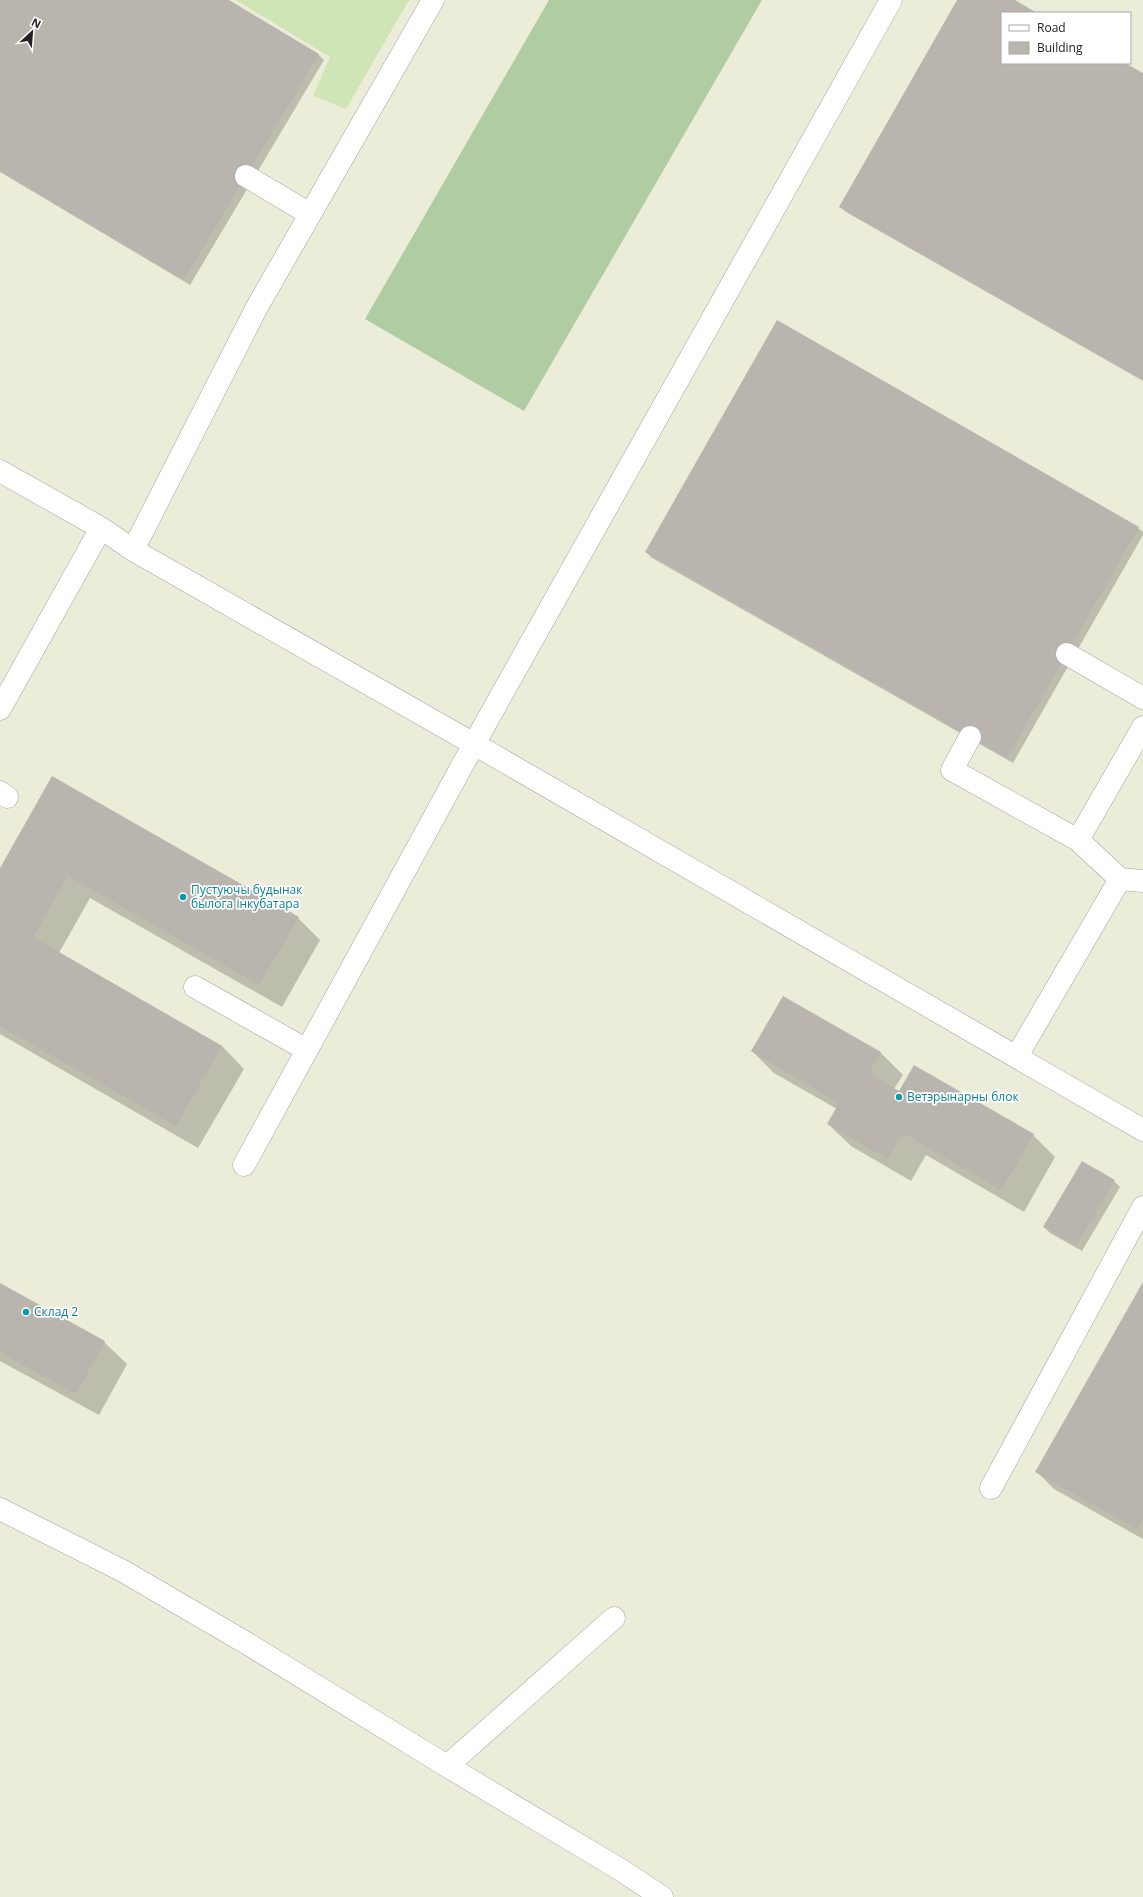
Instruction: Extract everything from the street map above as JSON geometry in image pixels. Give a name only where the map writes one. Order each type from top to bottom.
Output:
[{"type":"lane","points":[[133,550],[257,307],[433,0]]},
{"type":"lane","points":[[244,1165],[474,744],[890,0]]},
{"type":"lane","points":[[246,176],[310,214]]},
{"type":"lane","points":[[0,471],[101,528],[133,550],[474,744],[1143,1130]]},
{"type":"lane","points":[[0,708],[101,528]]},
{"type":"lane","points":[[1067,654],[1143,698]]},
{"type":"lane","points":[[1078,840],[1143,727]]},
{"type":"lane","points":[[970,737],[952,770],[1078,840],[1120,879],[1143,881]]},
{"type":"lane","points":[[1017,1056],[1120,879]]},
{"type":"lane","points":[[195,987],[307,1050]]},
{"type":"lane","points":[[991,1488],[1143,1208]]},
{"type":"lane","points":[[0,1509],[123,1571],[248,1644],[621,1870],[662,1897]]},
{"type":"lane","points":[[448,1766],[614,1618]]},
{"type":"green space","points":[[0,0],[1143,0],[1143,1897],[0,1897]]},
{"type":"green space","points":[[236,0],[409,0],[346,109],[313,96],[330,57]]},
{"type":"green space","points":[[549,0],[762,0],[524,411],[365,319]]},
{"type":"building","points":[[0,0],[229,0],[319,54],[184,280],[0,171]]},
{"type":"building","points":[[957,0],[1015,0],[1035,12],[1001,12],[1001,64],[1127,64],[1143,73],[1143,380],[839,207]]},
{"type":"building","points":[[777,320],[1139,527],[1007,758],[645,552]]},
{"type":"building","points":[[52,776],[299,917],[259,985],[68,876],[33,937],[222,1046],[176,1126],[0,1026],[0,868]]},
{"type":"building","name":"Ветэрынарны блок","points":[[783,996],[881,1052],[869,1073],[899,1091],[914,1065],[1034,1134],[1001,1190],[903,1133],[888,1159],[827,1124],[839,1103],[751,1051]]},
{"type":"building","points":[[1082,1161],[1115,1180],[1076,1246],[1043,1227]]},
{"type":"building","points":[[1143,1282],[1143,1518],[1137,1529],[1035,1472]]},
{"type":"building","name":"Склад 2","points":[[0,1283],[105,1341],[76,1394],[0,1352]]},
{"type":"place","name":"Пустуючы будынак былога інкубатара","points":[[183,897]]},
{"type":"place","name":"Ветэрынарны блок","points":[[899,1097]]},
{"type":"place","name":"Склад 2","points":[[26,1312]]}]
